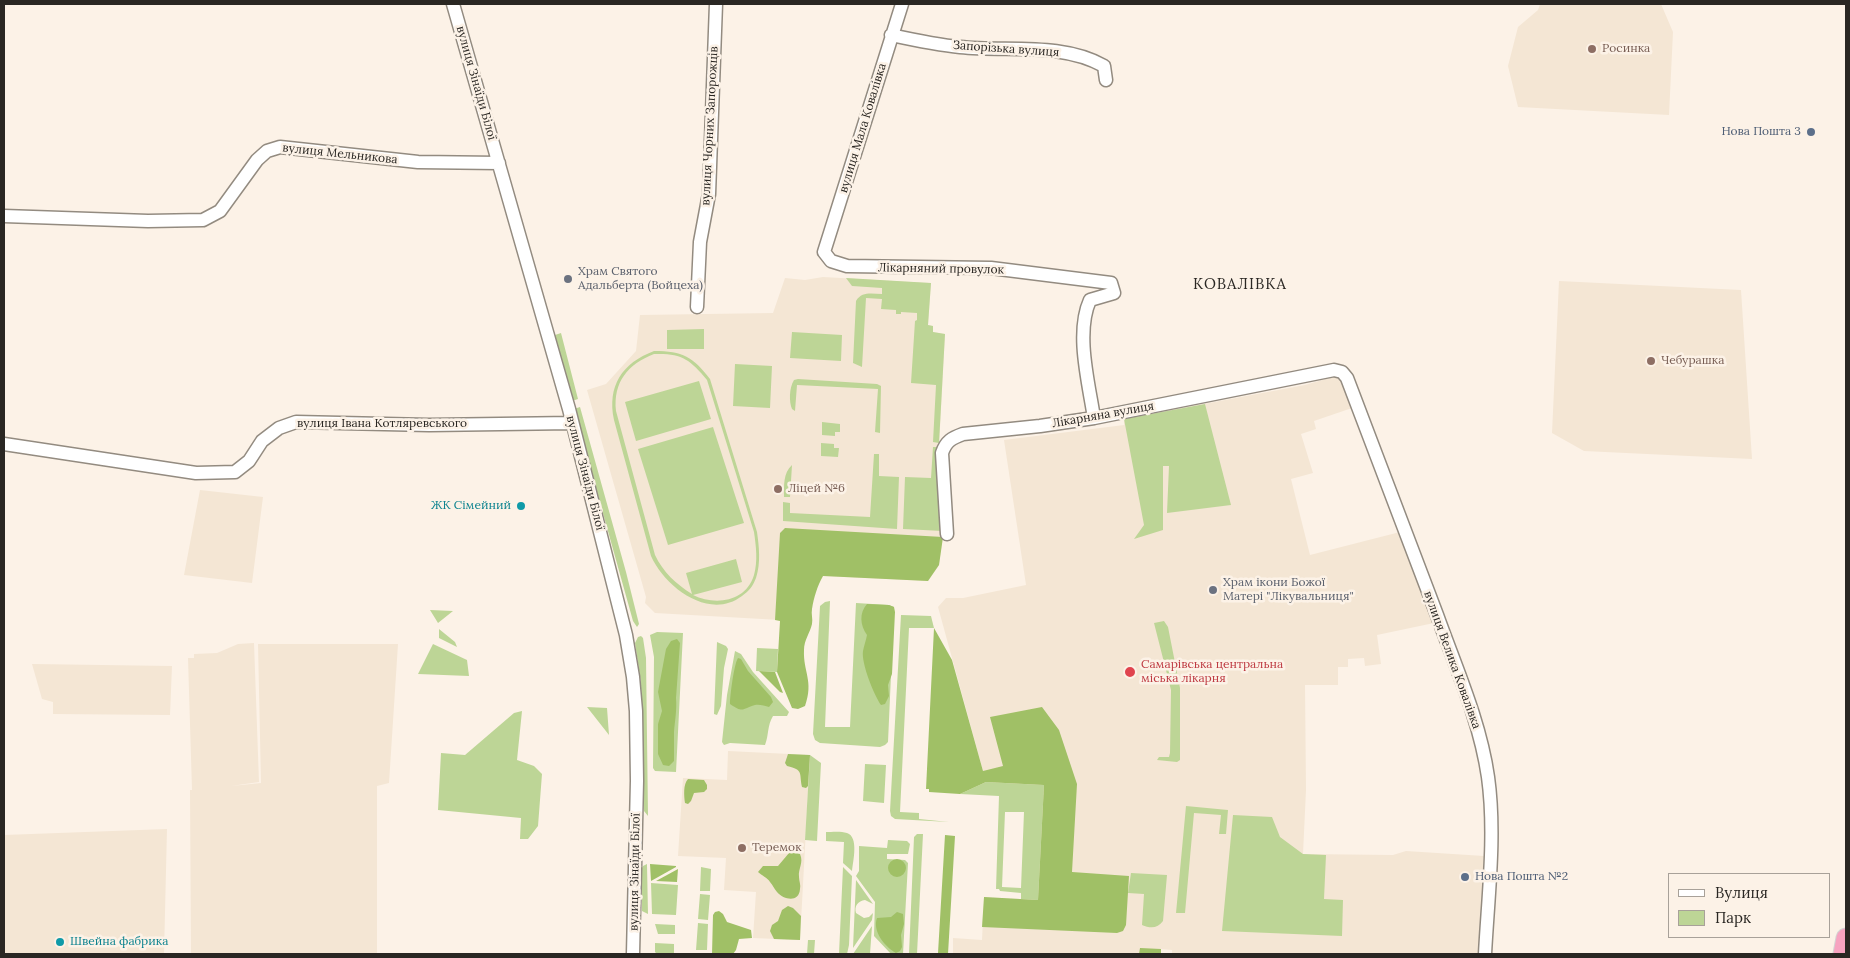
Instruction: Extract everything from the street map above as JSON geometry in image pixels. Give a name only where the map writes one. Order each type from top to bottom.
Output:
[{"type":"highway","points":[[1843,954],[1846,938]]},
{"type":"street","name":"вулиця Зінаїди Білої","points":[[453,4],[572,423],[626,635],[636,711],[637,781],[633,954]]},
{"type":"street","name":"вулиця Чорних Запорожців","points":[[697,307],[700,242],[709,194],[716,4]]},
{"type":"street","name":"вулиця Мала Ковалівка","points":[[824,252],[902,4]]},
{"type":"street","name":"Запорізька вулиця","points":[[891,35],[961,48],[1052,50],[1090,58],[1104,66],[1106,80]]},
{"type":"street","name":"вулиця Мельникова","points":[[4,216],[148,221],[203,220],[220,211],[256,160],[267,151],[280,147],[418,162],[474,161],[499,163]]},
{"type":"street","name":"Лікарняний провулок","points":[[824,252],[831,261],[848,266],[991,268],[1111,283],[1114,293],[1090,300],[1085,311],[1086,364],[1094,418]]},
{"type":"street","name":"Лікарняна вулиця","points":[[947,534],[942,453],[945,445],[952,438],[964,434],[1094,418],[1334,370],[1342,372],[1348,378]]},
{"type":"street","name":"вулиця Велика Ковалівка","points":[[1348,378],[1452,655],[1474,716],[1482,749],[1488,777],[1490,806],[1485,954]]},
{"type":"street","name":"вулиця Івана Котляревського","points":[[4,444],[196,473],[235,472],[249,461],[262,441],[279,428],[296,422],[429,425],[572,423]]},
{"type":"shaded area","name":"Росинка","points":[[1540,4],[1661,4],[1673,32],[1669,115],[1518,107],[1508,66],[1518,27],[1538,10]]},
{"type":"shaded area","name":"Ліцей №6","points":[[823,277],[931,283],[928,325],[933,326],[933,332],[945,334],[939,447],[943,537],[939,565],[928,581],[823,576],[805,604],[780,620],[655,613],[645,603],[646,597],[587,390],[606,384],[636,351],[640,315],[773,313],[785,278],[805,280]]},
{"type":"shaded area","name":"Чебурашка","points":[[1559,281],[1741,290],[1752,459],[1584,451],[1552,433]]},
{"type":"shaded area","name":"Самарівська центральна міська лікарня","points":[[1333,377],[1340,379],[1352,408],[1314,421],[1316,429],[1301,434],[1313,473],[1291,479],[1310,555],[1400,532],[1434,623],[1377,635],[1381,664],[1365,666],[1364,658],[1348,659],[1348,667],[1338,667],[1338,685],[1305,685],[1306,790],[1303,854],[1393,855],[1406,851],[1484,856],[1480,954],[1172,954],[1172,950],[1161,949],[1161,954],[953,954],[953,938],[982,940],[984,897],[1038,900],[1044,785],[986,782],[938,607],[946,598],[963,598],[1026,585],[1004,440],[1124,425],[1124,419],[1305,385]]},
{"type":"shaded area","points":[[200,490],[263,497],[252,583],[184,575]]},
{"type":"shaded area","points":[[254,643],[259,782],[231,786],[261,783],[258,644],[398,644],[389,783],[377,786],[377,954],[191,954],[190,790],[192,790],[188,658],[194,658],[194,654],[217,653],[238,644]]},
{"type":"shaded area","points":[[32,664],[172,666],[170,715],[53,714],[53,702],[42,699]]},
{"type":"shaded area","name":"Теремок","points":[[728,751],[810,755],[800,940],[753,938],[756,892],[724,890],[726,858],[678,856],[683,778],[727,780]]},
{"type":"shaded area","points":[[167,829],[164,954],[4,954],[4,835]]},
{"type":"green space","points":[[846,278],[931,283],[928,325],[933,326],[933,332],[945,334],[939,443],[933,442],[936,385],[911,383],[917,313],[901,312],[901,314],[896,314],[896,310],[881,309],[882,299],[866,298],[862,367],[853,363],[856,301],[864,294],[882,294],[882,288],[852,286]]},
{"type":"green space","points":[[704,329],[704,349],[667,349],[667,330]]},
{"type":"green space","points":[[792,332],[842,335],[841,361],[790,358]]},
{"type":"green space","points":[[561,333],[578,399],[572,401],[553,339],[555,335]]},
{"type":"green space","points":[[654,351],[680,354],[698,365],[710,379],[757,532],[758,543],[759,566],[755,581],[751,588],[742,596],[729,603],[716,605],[702,603],[689,597],[666,579],[651,556],[612,408],[615,386],[619,377],[633,362]],"holes":[[[654,354],[678,356],[690,362],[707,380],[754,532],[756,548],[754,575],[744,591],[729,599],[720,601],[693,595],[742,582],[736,559],[686,573],[692,594],[670,577],[658,561],[616,411],[617,391],[624,375],[645,358]]]},
{"type":"green space","points":[[735,364],[772,366],[770,408],[733,406]]},
{"type":"green space","points":[[798,379],[877,384],[881,386],[880,433],[875,432],[878,389],[797,385],[795,411],[791,406],[790,395],[792,383]]},
{"type":"green space","points":[[699,381],[711,419],[636,441],[625,402]]},
{"type":"green space","points":[[1205,404],[1231,505],[1167,513],[1169,466],[1163,466],[1163,530],[1134,539],[1144,525],[1124,419]]},
{"type":"green space","points":[[580,407],[626,572],[639,624],[637,627],[633,621],[574,409]]},
{"type":"green space","points":[[822,422],[840,424],[840,432],[835,432],[835,436],[822,435]]},
{"type":"green space","points":[[713,427],[744,523],[668,545],[638,449]]},
{"type":"green space","points":[[821,443],[834,444],[834,448],[839,448],[838,457],[821,456]]},
{"type":"green space","points":[[933,447],[939,447],[943,531],[903,529],[905,477],[931,478]]},
{"type":"green space","points":[[874,454],[879,454],[879,476],[899,477],[897,529],[783,521],[783,502],[790,503],[790,513],[870,517]]},
{"type":"green space","points":[[792,465],[790,497],[784,497],[786,476]]},
{"type":"green space","points":[[785,528],[943,537],[939,565],[928,581],[823,576],[815,596],[812,624],[804,646],[808,697],[805,706],[798,709],[792,708],[777,672],[780,621],[775,620],[780,533]]},
{"type":"green space","points":[[830,601],[825,727],[850,727],[856,603],[894,607],[888,742],[880,747],[820,743],[815,740],[813,734],[820,606]]},
{"type":"green space","points":[[867,604],[889,605],[894,607],[895,612],[892,674],[888,685],[889,696],[885,704],[881,705],[869,679],[863,656],[867,635],[862,623],[862,615]]},
{"type":"green space","points":[[430,610],[453,611],[438,623]]},
{"type":"green space","points":[[901,615],[931,616],[934,628],[909,628],[900,812],[919,813],[919,819],[949,822],[895,819],[891,816]]},
{"type":"green space","points":[[1164,621],[1168,627],[1180,688],[1180,760],[1177,762],[1157,760],[1159,757],[1169,757],[1170,753],[1171,690],[1154,623]]},
{"type":"green space","points":[[934,628],[952,660],[983,771],[1003,766],[990,717],[1042,707],[1059,730],[1077,784],[1072,872],[1129,876],[1126,925],[1123,931],[1117,933],[982,927],[984,897],[1038,900],[1044,785],[986,782],[960,794],[929,792],[929,789],[926,789]]},
{"type":"green space","points":[[439,629],[455,642],[457,647],[439,638]]},
{"type":"green space","points":[[657,632],[683,633],[676,772],[655,771],[653,768],[654,657],[650,635]]},
{"type":"green space","points":[[641,636],[643,638],[646,658],[648,816],[644,811],[641,683],[635,643],[638,637]]},
{"type":"green space","points":[[677,639],[680,643],[674,761],[669,766],[663,765],[658,754],[658,724],[662,711],[658,692],[666,649],[671,641]]},
{"type":"green space","points":[[717,642],[728,649],[724,668],[721,706],[717,715],[714,714]]},
{"type":"green space","points":[[433,644],[467,660],[469,676],[418,674]]},
{"type":"green space","points":[[757,648],[778,649],[777,672],[756,671]]},
{"type":"green space","points":[[735,651],[741,654],[753,672],[789,712],[787,716],[773,716],[765,745],[730,743],[724,745],[722,742],[727,695]]},
{"type":"green space","points":[[738,658],[741,659],[748,671],[771,697],[773,702],[769,707],[757,705],[741,710],[730,704],[731,688]]},
{"type":"green space","points":[[759,671],[775,672],[783,693],[780,692]]},
{"type":"green space","points":[[587,707],[607,708],[609,735]]},
{"type":"green space","points":[[522,711],[517,760],[534,766],[542,774],[538,826],[528,839],[520,839],[521,818],[438,810],[441,753],[465,755],[514,713]]},
{"type":"green space","points":[[788,754],[810,755],[808,786],[806,788],[802,787],[800,773],[785,763]]},
{"type":"green space","points":[[810,755],[821,763],[817,841],[805,840]]},
{"type":"green space","points":[[865,764],[886,765],[884,803],[863,801]]},
{"type":"green space","points":[[688,779],[704,780],[707,789],[704,792],[694,793],[688,804],[685,803],[684,794],[685,784]]},
{"type":"green space","points":[[986,782],[1044,785],[1038,900],[1021,899],[1021,893],[996,889],[999,796],[960,794]],"holes":[[[1005,812],[1024,812],[1021,888],[1002,887]]]},
{"type":"green space","points":[[1186,806],[1228,810],[1226,834],[1219,834],[1221,815],[1194,813],[1185,913],[1176,913]]},
{"type":"green space","points":[[1233,815],[1272,817],[1280,837],[1303,854],[1326,855],[1324,899],[1343,900],[1342,936],[1222,931]]},
{"type":"green space","points":[[826,832],[842,832],[851,835],[854,844],[852,871],[843,863],[844,842],[826,841]]},
{"type":"green space","points":[[917,834],[923,834],[917,954],[909,954],[914,837]]},
{"type":"green space","points":[[945,835],[955,836],[948,954],[938,953]]},
{"type":"green space","points":[[888,840],[907,841],[910,844],[908,854],[887,854],[887,859],[905,860],[908,863],[903,954],[891,954],[874,936],[875,902],[856,876],[859,871],[859,846],[887,848]]},
{"type":"green space","points":[[795,852],[800,854],[801,857],[800,888],[797,896],[791,899],[780,895],[769,880],[758,872],[763,866],[778,866],[789,853]]},
{"type":"green space","points":[[893,859],[901,859],[906,864],[904,875],[893,877],[888,872],[888,864]]},
{"type":"green space","points":[[647,864],[648,914],[642,911],[642,868]]},
{"type":"green space","points":[[650,864],[676,866],[676,867],[651,881]]},
{"type":"green space","points":[[701,867],[711,869],[710,891],[700,891]]},
{"type":"green space","points":[[843,867],[852,876],[849,945],[847,954],[839,954]]},
{"type":"green space","points":[[678,869],[677,882],[656,881]]},
{"type":"green space","points":[[1131,873],[1167,875],[1163,921],[1157,926],[1148,927],[1142,925],[1144,894],[1128,893]]},
{"type":"green space","points":[[856,880],[873,904],[865,900],[860,901],[856,906],[856,913],[864,918],[869,917],[873,913],[872,920],[853,948]]},
{"type":"green space","points":[[651,883],[678,885],[676,915],[652,914]]},
{"type":"green space","points":[[700,894],[710,895],[708,920],[698,919]]},
{"type":"green space","points":[[788,906],[801,916],[800,940],[774,939],[770,931],[772,925],[778,921],[782,910]]},
{"type":"green space","points":[[719,911],[727,922],[751,930],[752,938],[739,939],[733,954],[712,954],[713,915]]},
{"type":"green space","points":[[897,912],[903,914],[904,924],[901,935],[902,947],[896,953],[881,938],[876,928],[876,923],[877,918],[891,917]]},
{"type":"green space","points":[[698,923],[708,924],[707,950],[696,950]]},
{"type":"green space","points":[[655,924],[675,925],[675,934],[658,934]]},
{"type":"green space","points":[[872,926],[870,954],[853,954]]},
{"type":"green space","points":[[808,940],[815,940],[814,954],[807,954]]},
{"type":"green space","points":[[655,943],[674,944],[674,954],[657,954],[655,952]]},
{"type":"green space","points":[[1140,948],[1161,949],[1161,954],[1139,954]]},
{"type":"place","name":"Росинка","points":[[1592,49]]},
{"type":"place","name":"Нова Пошта 3","points":[[1811,132]]},
{"type":"place","name":"Храм Святого Адальберта (Войцеха)","points":[[568,279]]},
{"type":"place","name":"Чебурашка","points":[[1651,361]]},
{"type":"place","name":"Ліцей №6","points":[[778,489]]},
{"type":"place","name":"ЖК Сімейний","points":[[521,506]]},
{"type":"place","name":"Храм ікони Божої Матері \"Лікувальниця\"","points":[[1213,590]]},
{"type":"place","name":"Самарівська центральна міська лікарня","points":[[1130,672]]},
{"type":"place","name":"Теремок","points":[[742,848]]},
{"type":"place","name":"Нова Пошта №2","points":[[1465,877]]},
{"type":"place","name":"Швейна фабрика","points":[[60,942]]},
{"type":"district","name":"КОВАЛІВКА","points":[[1240,285]]}]
